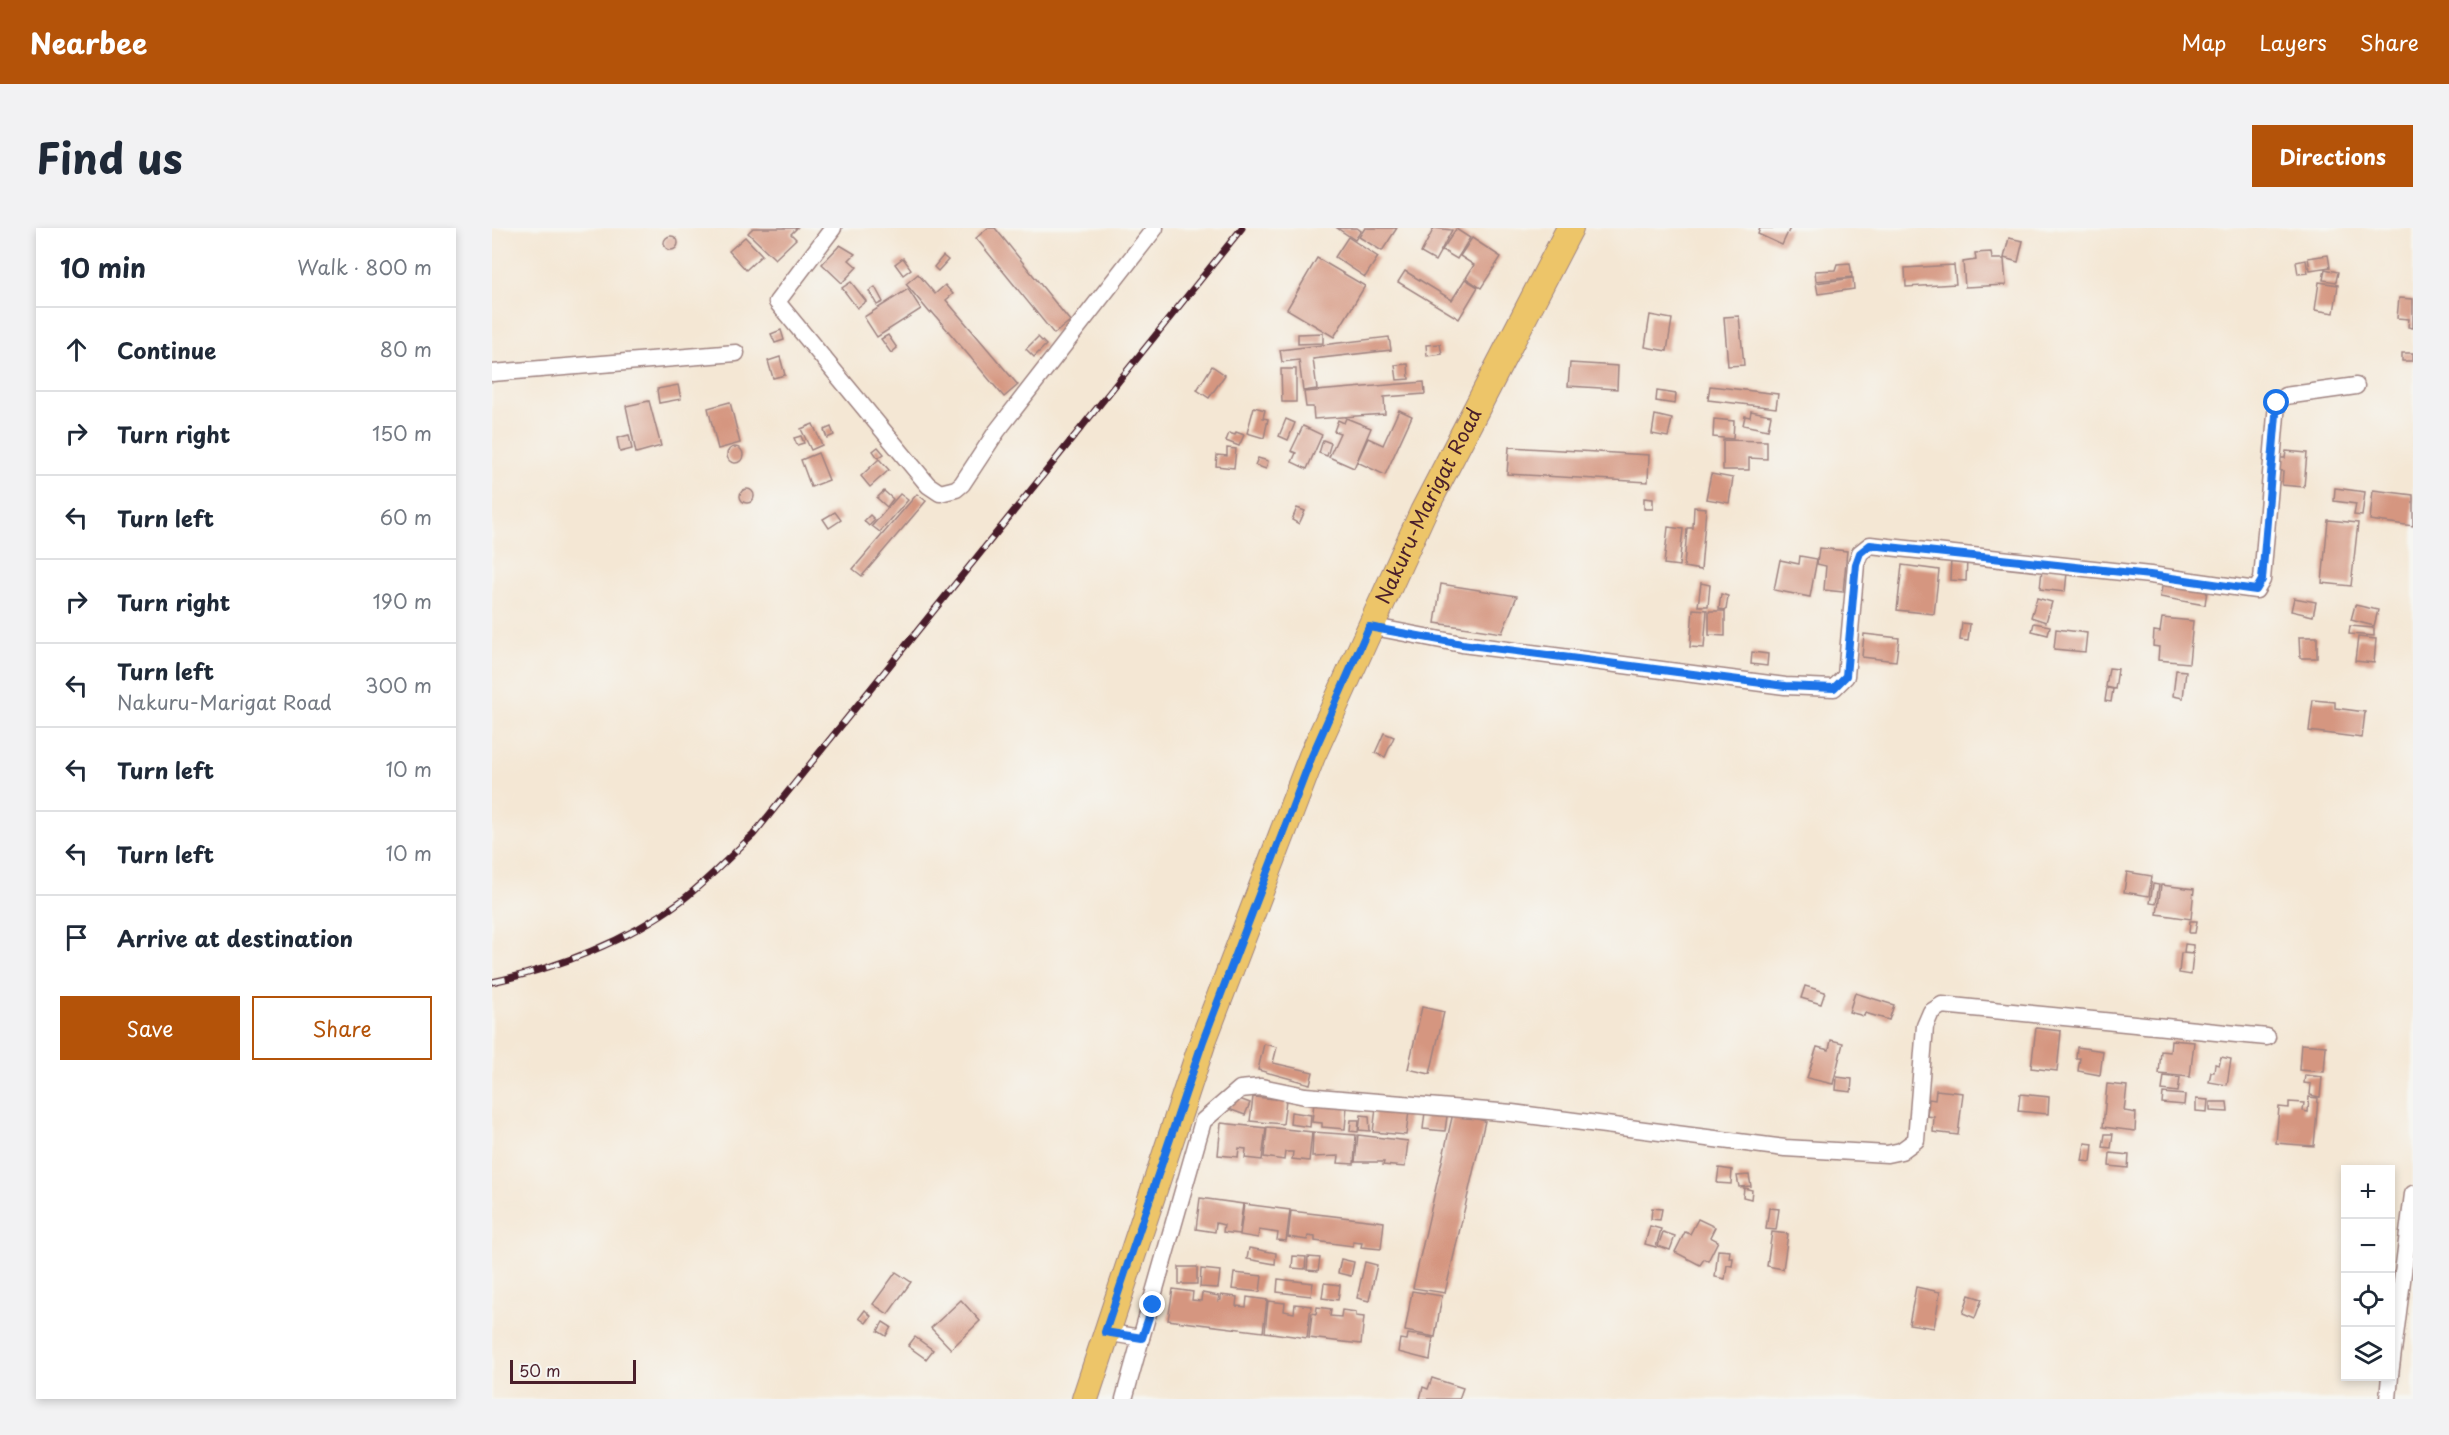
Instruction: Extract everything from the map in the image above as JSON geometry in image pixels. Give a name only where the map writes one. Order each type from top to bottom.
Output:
[{"type":"main road","name":"Nakuru-Marigat Road","points":[[1085,1399],[1105,1332],[1203,1041],[1312,756],[1423,512],[1570,228]]},
{"type":"street","points":[[833,228],[777,302],[928,485],[940,493],[956,489],[962,484],[997,431],[1155,228]]},
{"type":"street","points":[[492,373],[736,353]]},
{"type":"street","points":[[1369,627],[1462,644],[1785,686],[1834,688],[1846,676],[1856,564],[1860,553],[1870,545],[2150,575],[2256,590],[2262,580],[2277,403],[2285,396],[2356,386]]},
{"type":"street","points":[[1124,1399],[1203,1121],[1240,1089],[1261,1087],[1305,1096],[1512,1113],[1785,1148],[1887,1154],[1901,1151],[1916,1140],[1925,1026],[1931,1012],[1942,1005],[2267,1037]]},
{"type":"street","points":[[2395,1336],[2413,1194]]},
{"type":"street","points":[[1105,1332],[1142,1338]]},
{"type":"street","points":[[2388,1399],[2390,1381]]},
{"type":"building","points":[[753,228],[797,228],[791,234],[796,239],[775,259],[748,233]]},
{"type":"building","points":[[988,228],[995,228],[1070,321],[1054,334],[976,238]]},
{"type":"building","points":[[1337,228],[1357,228],[1361,231],[1355,240]]},
{"type":"building","points":[[1365,228],[1397,228],[1382,251],[1359,237]]},
{"type":"building","points":[[1434,228],[1452,230],[1435,261],[1421,253]]},
{"type":"building","points":[[1760,228],[1790,228],[1782,245],[1758,234]]},
{"type":"building","points":[[1456,229],[1470,238],[1457,259],[1442,250]]},
{"type":"building","points":[[668,236],[674,236],[678,243],[674,250],[668,250],[664,246],[664,240]]},
{"type":"building","points":[[745,237],[762,255],[746,270],[729,251]]},
{"type":"building","points":[[1348,237],[1378,257],[1365,277],[1335,257]]},
{"type":"building","points":[[1472,238],[1501,257],[1481,288],[1466,278],[1474,265],[1460,256]]},
{"type":"building","points":[[2009,238],[2023,241],[2018,262],[2004,258]]},
{"type":"building","points":[[840,245],[855,254],[849,260],[857,267],[842,283],[822,264]]},
{"type":"building","points":[[1991,252],[1992,259],[2004,259],[2006,285],[1965,287],[1963,262],[1976,260],[1975,253]]},
{"type":"building","points":[[2328,255],[2330,267],[2310,270],[2308,258]]},
{"type":"building","points":[[943,256],[948,260],[938,271],[934,267]]},
{"type":"building","points":[[903,258],[911,269],[903,275],[895,264]]},
{"type":"building","points":[[1317,258],[1365,286],[1334,337],[1287,309]]},
{"type":"building","points":[[2306,260],[2308,273],[2298,274],[2296,262]]},
{"type":"building","points":[[1850,263],[1852,277],[1816,281],[1815,271],[1835,270],[1837,264]]},
{"type":"building","points":[[1954,265],[1956,284],[1906,287],[1905,268]]},
{"type":"building","points":[[2325,269],[2338,272],[2336,282],[2323,280]]},
{"type":"building","points":[[1405,271],[1452,300],[1465,279],[1478,287],[1459,319],[1398,282]]},
{"type":"building","points":[[918,274],[935,294],[945,285],[953,294],[946,300],[1018,385],[1004,397],[906,284]]},
{"type":"building","points":[[1853,278],[1854,289],[1818,294],[1816,283]]},
{"type":"building","points":[[851,282],[866,301],[857,308],[842,288]]},
{"type":"building","points":[[2319,282],[2338,285],[2334,313],[2315,310]]},
{"type":"building","points":[[875,287],[883,302],[877,305],[869,291]]},
{"type":"building","points":[[908,289],[921,309],[877,337],[864,317]]},
{"type":"building","points":[[2399,298],[2413,299],[2413,328],[2408,327],[2409,319],[2397,318]]},
{"type":"building","points":[[1650,315],[1672,319],[1667,351],[1645,347]]},
{"type":"building","points":[[1739,316],[1744,365],[1728,366],[1724,317]]},
{"type":"building","points":[[781,330],[784,340],[775,343],[771,334]]},
{"type":"building","points":[[1323,333],[1323,343],[1298,344],[1298,334]]},
{"type":"building","points":[[888,335],[897,348],[891,353],[881,339]]},
{"type":"building","points":[[1038,337],[1046,345],[1034,357],[1026,349]]},
{"type":"building","points":[[1389,337],[1391,350],[1313,359],[1317,389],[1303,391],[1299,360],[1282,362],[1280,350]]},
{"type":"building","points":[[1440,344],[1442,354],[1427,356],[1426,345]]},
{"type":"building","points":[[2402,353],[2413,353],[2413,361],[2402,361]]},
{"type":"building","points":[[780,357],[785,375],[773,378],[768,361]]},
{"type":"building","points":[[1570,363],[1618,366],[1617,389],[1568,386]]},
{"type":"building","points":[[1408,364],[1409,379],[1397,380],[1395,365]]},
{"type":"building","points":[[1212,366],[1225,375],[1209,398],[1197,390]]},
{"type":"building","points":[[1281,369],[1296,369],[1296,402],[1282,402]]},
{"type":"building","points":[[1424,382],[1425,394],[1384,397],[1385,414],[1314,419],[1313,407],[1306,407],[1304,392]]},
{"type":"building","points":[[678,385],[681,399],[659,403],[657,389]]},
{"type":"building","points":[[1710,386],[1778,394],[1776,408],[1708,400]]},
{"type":"building","points":[[1657,391],[1676,394],[1675,404],[1656,401]]},
{"type":"building","points":[[649,401],[661,446],[636,453],[626,406]]},
{"type":"building","points":[[730,402],[740,443],[718,449],[708,408]]},
{"type":"building","points":[[1254,407],[1265,410],[1263,418],[1268,419],[1264,438],[1247,433]]},
{"type":"building","points":[[1399,410],[1412,416],[1385,475],[1357,462],[1368,438],[1383,445]]},
{"type":"building","points":[[1751,411],[1771,415],[1768,430],[1743,425],[1745,416],[1750,417]]},
{"type":"building","points":[[1655,415],[1672,419],[1668,437],[1652,434]]},
{"type":"building","points":[[1346,418],[1371,428],[1354,468],[1329,457],[1340,433],[1334,431],[1338,420],[1344,423]]},
{"type":"building","points":[[1286,419],[1295,423],[1288,440],[1279,436]]},
{"type":"building","points":[[1714,419],[1734,421],[1733,439],[1713,437]]},
{"type":"building","points":[[813,424],[822,445],[811,450],[801,429]]},
{"type":"building","points":[[1303,426],[1322,435],[1307,469],[1292,462],[1296,453],[1291,451]]},
{"type":"building","points":[[831,427],[834,435],[827,438],[824,430]]},
{"type":"building","points":[[1236,432],[1244,435],[1239,446],[1226,441],[1229,433],[1235,435]]},
{"type":"building","points":[[629,435],[632,449],[620,452],[617,438]]},
{"type":"building","points":[[801,436],[804,443],[797,445],[794,438]]},
{"type":"building","points":[[1323,440],[1331,443],[1327,456],[1319,453]]},
{"type":"building","points":[[1723,440],[1767,441],[1767,459],[1749,458],[1749,470],[1723,470]]},
{"type":"building","points":[[735,447],[743,455],[735,463],[727,455]]},
{"type":"building","points":[[878,447],[884,454],[878,458],[873,451]]},
{"type":"building","points":[[1509,447],[1649,455],[1648,482],[1507,474]]},
{"type":"building","points":[[1227,448],[1236,449],[1234,468],[1216,466],[1217,455],[1227,456]]},
{"type":"building","points":[[2286,451],[2307,453],[2304,487],[2282,485],[2283,471],[2278,471],[2279,458],[2285,458]]},
{"type":"building","points":[[818,453],[829,480],[811,487],[801,460]]},
{"type":"building","points":[[1258,458],[1268,461],[1266,469],[1255,465]]},
{"type":"building","points":[[879,459],[889,470],[870,487],[861,476]]},
{"type":"building","points":[[1711,474],[1733,478],[1729,503],[1706,499]]},
{"type":"building","points":[[2335,488],[2365,492],[2362,516],[2354,515],[2356,504],[2334,501]]},
{"type":"building","points":[[744,489],[750,489],[754,496],[750,503],[744,503],[740,499],[740,493]]},
{"type":"building","points":[[2373,490],[2413,495],[2413,526],[2370,520]]},
{"type":"building","points":[[884,491],[893,499],[887,507],[877,498]]},
{"type":"building","points":[[900,494],[908,500],[880,532],[872,526]]},
{"type":"building","points":[[917,494],[926,501],[862,576],[853,569]]},
{"type":"building","points":[[1644,498],[1653,499],[1653,509],[1644,509]]},
{"type":"building","points":[[1694,507],[1706,508],[1701,570],[1684,567],[1687,528],[1693,528]]},
{"type":"building","points":[[1297,508],[1305,511],[1299,524],[1292,520]]},
{"type":"building","points":[[835,512],[841,520],[829,528],[823,519]]},
{"type":"building","points":[[870,515],[875,520],[869,526],[864,521]]},
{"type":"building","points":[[2328,520],[2358,523],[2351,586],[2322,583]]},
{"type":"building","points":[[1668,527],[1683,529],[1679,566],[1664,564]]},
{"type":"building","points":[[1819,548],[1847,551],[1843,592],[1824,590],[1826,566],[1817,564]]},
{"type":"building","points":[[1800,556],[1817,559],[1810,597],[1774,590],[1780,560],[1799,564]]},
{"type":"building","points":[[1951,559],[1967,560],[1966,581],[1950,580]]},
{"type":"building","points":[[1902,565],[1939,570],[1934,614],[1897,610]]},
{"type":"building","points":[[2042,570],[2067,573],[2065,592],[2040,589]]},
{"type":"building","points":[[2163,582],[2207,590],[2205,605],[2160,597]]},
{"type":"building","points":[[1701,583],[1710,585],[1708,606],[1698,606]]},
{"type":"building","points":[[1441,584],[1517,596],[1502,633],[1435,623]]},
{"type":"building","points":[[1721,594],[1728,596],[1726,610],[1719,609]]},
{"type":"building","points":[[2037,598],[2052,602],[2046,622],[2031,617]]},
{"type":"building","points":[[2294,598],[2316,602],[2313,616],[2291,611]]},
{"type":"building","points":[[2355,605],[2378,610],[2374,626],[2351,620]]},
{"type":"building","points":[[1693,609],[1707,610],[1704,648],[1690,647]]},
{"type":"building","points":[[1709,611],[1725,611],[1725,636],[1709,635]]},
{"type":"building","points":[[2162,618],[2193,621],[2189,663],[2158,660],[2159,647],[2153,646],[2154,631],[2160,632]]},
{"type":"building","points":[[1962,623],[1970,624],[1968,641],[1960,640]]},
{"type":"building","points":[[2034,623],[2050,626],[2048,635],[2032,631]]},
{"type":"building","points":[[2350,626],[2374,628],[2374,636],[2349,634]]},
{"type":"building","points":[[2056,629],[2087,633],[2085,652],[2054,649]]},
{"type":"building","points":[[1864,634],[1899,638],[1896,661],[1862,657]]},
{"type":"building","points":[[2299,637],[2317,637],[2317,658],[2300,658]]},
{"type":"building","points":[[2358,637],[2376,639],[2374,663],[2355,661]]},
{"type":"building","points":[[1752,652],[1768,654],[1767,666],[1751,664]]},
{"type":"building","points":[[2109,668],[2118,669],[2115,689],[2106,687]]},
{"type":"building","points":[[2176,670],[2186,671],[2183,698],[2173,696]]},
{"type":"building","points":[[2107,688],[2113,689],[2111,702],[2105,701]]},
{"type":"building","points":[[2313,700],[2335,702],[2335,708],[2365,712],[2362,738],[2309,731]]},
{"type":"building","points":[[1384,733],[1394,737],[1385,757],[1375,753]]},
{"type":"building","points":[[2127,872],[2152,876],[2149,896],[2124,892]]},
{"type":"building","points":[[2153,884],[2159,885],[2156,904],[2150,903]]},
{"type":"building","points":[[2161,885],[2194,889],[2191,919],[2157,914]]},
{"type":"building","points":[[2190,921],[2197,921],[2195,933],[2189,933]]},
{"type":"building","points":[[2185,944],[2193,945],[2193,953],[2184,952]]},
{"type":"building","points":[[2181,953],[2193,954],[2191,975],[2179,973]]},
{"type":"building","points":[[1805,986],[1825,992],[1821,1004],[1801,998]]},
{"type":"building","points":[[1855,993],[1894,1005],[1889,1020],[1865,1013],[1864,1016],[1849,1012]]},
{"type":"building","points":[[1422,1007],[1444,1012],[1430,1074],[1408,1069]]},
{"type":"building","points":[[2036,1028],[2061,1031],[2057,1071],[2031,1068]]},
{"type":"building","points":[[1831,1040],[1843,1043],[1833,1084],[1807,1078],[1817,1047],[1829,1050]]},
{"type":"building","points":[[2171,1040],[2194,1042],[2190,1077],[2159,1074],[2161,1051],[2170,1052]]},
{"type":"building","points":[[1264,1044],[1277,1047],[1273,1063],[1313,1072],[1310,1084],[1258,1070]]},
{"type":"building","points":[[2301,1044],[2326,1046],[2324,1072],[2299,1070]]},
{"type":"building","points":[[2077,1047],[2103,1051],[2100,1075],[2078,1071],[2080,1058],[2076,1058]]},
{"type":"building","points":[[2221,1057],[2231,1059],[2227,1085],[2209,1082],[2211,1072],[2214,1072],[2215,1064],[2219,1065]]},
{"type":"building","points":[[2305,1075],[2322,1077],[2320,1097],[2310,1095],[2311,1084],[2304,1083]]},
{"type":"building","points":[[2164,1076],[2180,1078],[2178,1092],[2162,1090]]},
{"type":"building","points":[[1837,1077],[1852,1079],[1851,1092],[1836,1090]]},
{"type":"building","points":[[2107,1084],[2127,1086],[2124,1111],[2136,1113],[2135,1131],[2103,1127]]},
{"type":"building","points":[[1936,1090],[1963,1093],[1958,1135],[1933,1132],[1934,1117],[1927,1116],[1929,1099],[1935,1100]]},
{"type":"building","points":[[2163,1093],[2185,1095],[2184,1105],[2162,1103]]},
{"type":"building","points":[[2020,1094],[2049,1097],[2048,1114],[2018,1111]]},
{"type":"building","points":[[1234,1097],[1250,1103],[1245,1115],[1229,1109]]},
{"type":"building","points":[[1253,1097],[1286,1100],[1283,1124],[1250,1121]]},
{"type":"building","points":[[2309,1097],[2318,1098],[2314,1146],[2276,1143],[2279,1107],[2289,1108],[2289,1102],[2304,1103],[2303,1111],[2308,1112]]},
{"type":"building","points":[[2196,1099],[2208,1100],[2207,1112],[2196,1111]]},
{"type":"building","points":[[1314,1102],[1347,1106],[1345,1129],[1322,1127],[1322,1123],[1312,1122]]},
{"type":"building","points":[[2210,1102],[2227,1102],[2228,1112],[2210,1111]]},
{"type":"building","points":[[1376,1108],[1409,1111],[1406,1135],[1373,1132]]},
{"type":"building","points":[[1291,1112],[1311,1115],[1310,1127],[1290,1124]]},
{"type":"building","points":[[1425,1112],[1447,1116],[1445,1131],[1423,1129]]},
{"type":"building","points":[[1453,1113],[1485,1121],[1445,1293],[1413,1288]]},
{"type":"building","points":[[1361,1115],[1369,1116],[1370,1131],[1359,1130]]},
{"type":"building","points":[[1351,1120],[1359,1120],[1358,1132],[1350,1131]]},
{"type":"building","points":[[1221,1123],[1266,1128],[1262,1160],[1245,1158],[1246,1149],[1239,1148],[1238,1157],[1218,1155]]},
{"type":"building","points":[[1267,1127],[1312,1132],[1309,1161],[1292,1159],[1293,1152],[1285,1152],[1284,1160],[1264,1157]]},
{"type":"building","points":[[1313,1132],[1356,1135],[1354,1164],[1338,1163],[1339,1156],[1312,1157]]},
{"type":"building","points":[[2105,1134],[2113,1134],[2111,1148],[2103,1147]]},
{"type":"building","points":[[1358,1135],[1408,1141],[1405,1167],[1383,1165],[1384,1162],[1355,1162]]},
{"type":"building","points":[[2085,1143],[2093,1144],[2091,1162],[2082,1161]]},
{"type":"building","points":[[2110,1153],[2129,1155],[2128,1168],[2109,1166]]},
{"type":"building","points":[[1719,1168],[1732,1170],[1731,1184],[1717,1183]]},
{"type":"building","points":[[1749,1175],[1751,1186],[1739,1187],[1737,1176]]},
{"type":"building","points":[[1744,1188],[1752,1190],[1751,1199],[1743,1197]]},
{"type":"building","points":[[1200,1198],[1243,1204],[1239,1234],[1223,1232],[1224,1225],[1216,1223],[1215,1232],[1196,1229]]},
{"type":"building","points":[[1244,1204],[1290,1210],[1286,1241],[1277,1240],[1278,1233],[1259,1230],[1258,1238],[1240,1235]]},
{"type":"building","points":[[1652,1208],[1662,1209],[1660,1220],[1651,1219]]},
{"type":"building","points":[[1769,1208],[1779,1209],[1776,1230],[1766,1229]]},
{"type":"building","points":[[1291,1211],[1384,1222],[1381,1249],[1361,1247],[1362,1243],[1353,1242],[1353,1246],[1315,1241],[1315,1237],[1308,1236],[1307,1240],[1288,1237]]},
{"type":"building","points":[[1698,1219],[1715,1227],[1710,1237],[1718,1241],[1708,1261],[1704,1259],[1700,1265],[1675,1252],[1685,1232],[1690,1234]]},
{"type":"building","points":[[1650,1226],[1661,1229],[1656,1247],[1645,1244]]},
{"type":"building","points":[[1663,1232],[1675,1236],[1670,1250],[1658,1246]]},
{"type":"building","points":[[1772,1232],[1788,1234],[1783,1269],[1767,1266]]},
{"type":"building","points":[[1249,1248],[1276,1253],[1275,1264],[1247,1259]]},
{"type":"building","points":[[1718,1250],[1730,1251],[1729,1258],[1733,1258],[1732,1266],[1727,1265],[1725,1279],[1715,1277]]},
{"type":"building","points":[[1293,1256],[1306,1257],[1305,1269],[1292,1268]]},
{"type":"building","points":[[1308,1257],[1320,1258],[1318,1271],[1307,1270]]},
{"type":"building","points":[[1341,1259],[1354,1262],[1351,1276],[1338,1273]]},
{"type":"building","points":[[1365,1262],[1377,1265],[1369,1301],[1357,1298]]},
{"type":"building","points":[[1179,1267],[1197,1267],[1197,1284],[1179,1284]]},
{"type":"building","points":[[1201,1269],[1220,1271],[1218,1288],[1200,1287]]},
{"type":"building","points":[[896,1272],[911,1282],[888,1314],[873,1304]]},
{"type":"building","points":[[1234,1273],[1262,1276],[1260,1292],[1232,1289]]},
{"type":"building","points":[[1278,1279],[1313,1283],[1311,1296],[1277,1292]]},
{"type":"building","points":[[1324,1283],[1340,1285],[1338,1300],[1322,1298]]},
{"type":"building","points":[[1916,1287],[1940,1292],[1934,1328],[1909,1324]]},
{"type":"building","points":[[1173,1289],[1193,1292],[1192,1300],[1201,1301],[1202,1293],[1219,1296],[1218,1301],[1221,1300],[1221,1295],[1237,1297],[1236,1306],[1246,1307],[1247,1297],[1267,1300],[1263,1332],[1168,1320]]},
{"type":"building","points":[[1412,1291],[1442,1296],[1435,1337],[1405,1331]]},
{"type":"building","points":[[1969,1295],[1982,1299],[1975,1318],[1963,1313]]},
{"type":"building","points":[[961,1300],[980,1321],[951,1349],[931,1328]]},
{"type":"building","points":[[1268,1301],[1285,1303],[1284,1311],[1294,1313],[1295,1304],[1311,1306],[1307,1338],[1265,1332]]},
{"type":"building","points":[[1317,1307],[1331,1309],[1330,1316],[1341,1317],[1342,1310],[1356,1312],[1356,1316],[1364,1317],[1361,1344],[1309,1338],[1312,1313],[1316,1314]]},
{"type":"building","points":[[865,1310],[871,1316],[866,1323],[859,1318]]},
{"type":"building","points":[[883,1322],[891,1327],[886,1336],[878,1331]]},
{"type":"building","points":[[1408,1334],[1433,1338],[1430,1360],[1398,1352],[1400,1339],[1407,1340]]},
{"type":"building","points":[[915,1337],[933,1350],[926,1359],[908,1346]]},
{"type":"building","points":[[1432,1378],[1463,1388],[1459,1399],[1420,1399],[1423,1387],[1428,1389]]},
{"type":"railway","points":[[492,982],[567,961],[638,929],[691,893],[753,835],[1242,228]]},
{"type":"route","points":[[1153,1305],[1142,1338],[1105,1332],[1203,1041],[1312,756],[1369,627],[1462,644],[1554,654],[1785,686],[1834,688],[1839,686],[1846,676],[1856,564],[1860,553],[1870,545],[2150,575],[2256,590],[2262,580],[2277,403]]}]
